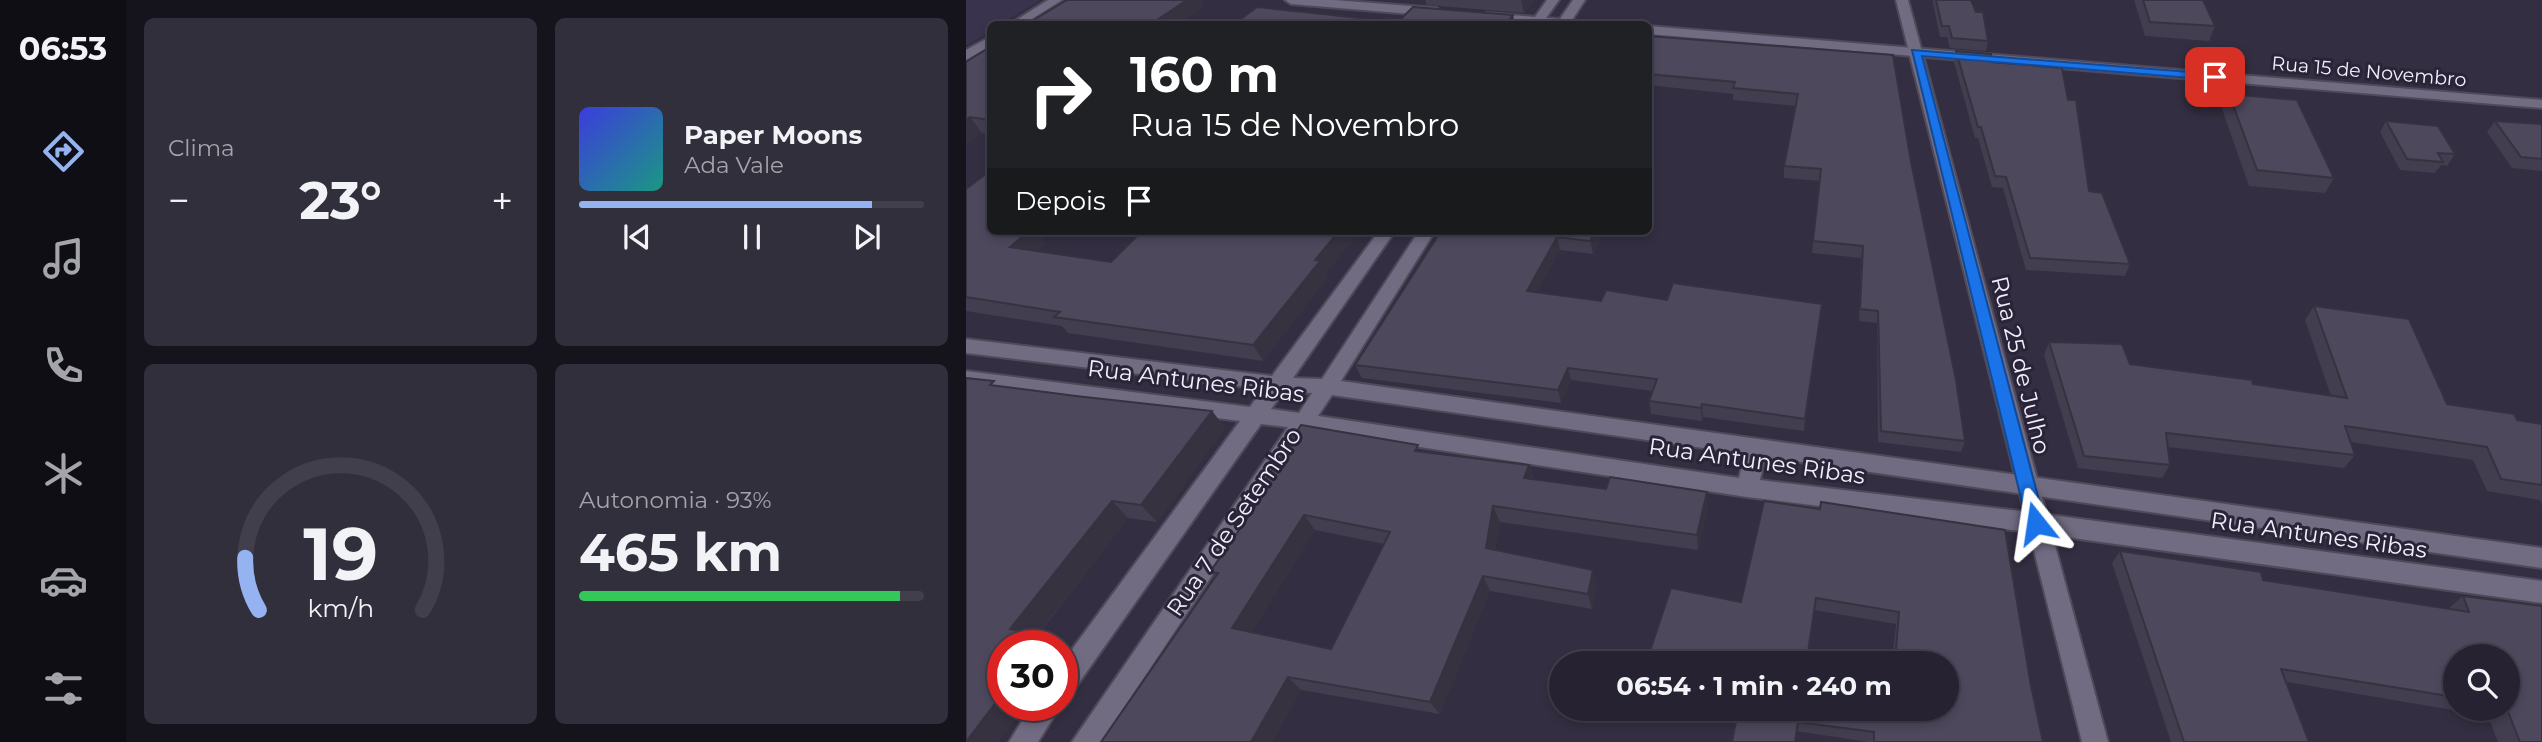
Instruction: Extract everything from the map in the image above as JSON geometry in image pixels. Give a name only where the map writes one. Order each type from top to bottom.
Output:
[{"type":"street","points":[[1021,21],[1056,0]]},
{"type":"street","points":[[1291,0],[1456,14]]},
{"type":"street","points":[[1538,21],[1553,0]]},
{"type":"street","points":[[1565,21],[1579,0]]},
{"type":"street","name":"Rua 25 de Julho","points":[[1902,0],[2095,742]]},
{"type":"street","points":[[1469,15],[1520,21]]},
{"type":"street","name":"Rua 15 de Novembro","points":[[1652,30],[2542,104]]},
{"type":"street","points":[[966,56],[987,43]]},
{"type":"street","name":"Rua 7 de Setembro","points":[[1078,663],[1384,235]]},
{"type":"street","name":"Rua 7 de Setembro","points":[[1085,742],[1327,387],[1424,235]]},
{"type":"street","name":"Rua Antunes Ribas","points":[[966,346],[1278,384],[1327,387],[2027,488],[2542,558]]},
{"type":"street","name":"Rua Antunes Ribas","points":[[966,378],[1302,421],[1747,488],[2036,523],[2542,592]]},
{"type":"street","points":[[1747,488],[1757,449]]},
{"type":"street","points":[[1022,742],[1037,721]]},
{"type":"shaded area","points":[[966,0],[1040,0],[1005,21],[987,21],[987,33],[966,46]]},
{"type":"building","points":[[1067,0],[1187,0],[1156,21],[1032,21]]},
{"type":"building","points":[[1936,0],[1971,0],[1976,12],[1983,12],[1988,41],[1952,38],[1949,26],[1942,26]]},
{"type":"building","points":[[2143,0],[2203,0],[2215,26],[2150,22]]},
{"type":"building","points":[[1257,7],[1379,20],[1378,21],[1238,21]]},
{"type":"building","points":[[1413,7],[1513,15],[1508,21],[1382,21],[1386,18],[1401,19]]},
{"type":"building","points":[[1652,36],[1893,55],[1911,162],[1956,380],[1965,441],[1881,431],[1878,311],[1860,309],[1863,246],[1813,241],[1821,169],[1784,166],[1798,94],[1733,88],[1735,82],[1652,74]]},
{"type":"building","points":[[987,49],[987,120],[970,117],[966,120],[966,62]]},
{"type":"building","points":[[1956,51],[1991,54],[1992,62],[2062,68],[2068,100],[2076,100],[2089,191],[2102,193],[2130,264],[2030,258],[2006,177],[1995,176]]},
{"type":"building","points":[[2229,94],[2297,100],[2334,178],[2257,170]]},
{"type":"building","points":[[2386,121],[2438,126],[2455,154],[2438,153],[2443,162],[2407,159]]},
{"type":"building","points":[[2495,121],[2541,124],[2542,159],[2521,157]]},
{"type":"building","points":[[987,173],[987,235],[1024,235],[1010,247],[1111,262],[1138,235],[1336,235],[1315,260],[1320,261],[1253,345],[1054,317],[1060,312],[966,297],[966,189]]},
{"type":"building","points":[[1438,235],[1593,235],[1590,241],[1557,237],[1527,291],[1601,301],[1606,290],[1667,300],[1673,283],[1822,304],[1805,419],[1702,404],[1701,408],[1649,401],[1657,379],[1568,368],[1558,390],[1355,365]]},
{"type":"building","points":[[2314,306],[2409,319],[2447,404],[2514,414],[2517,420],[2542,424],[2542,485],[2501,479],[2487,447],[2345,426],[2355,455],[2166,433],[2170,465],[2084,456],[2049,342],[2122,344],[2130,364],[2252,380],[2253,384],[2347,398]]},
{"type":"building","points":[[966,378],[994,381],[990,385],[1212,411],[1141,505],[1112,501],[1010,629],[1015,630],[987,630],[987,714],[966,742]]},
{"type":"building","points":[[1301,425],[1418,445],[1415,451],[1529,465],[1524,478],[1606,489],[1610,477],[1707,492],[1697,535],[1493,506],[1486,548],[1593,570],[1588,594],[1483,576],[1430,702],[1288,677],[1251,742],[1101,742],[1218,573],[1210,572],[1255,507],[1248,507]],"holes":[[[1304,515],[1390,532],[1331,649],[1232,628]]]},
{"type":"building","points":[[1764,501],[1820,509],[1821,502],[2005,530],[2043,742],[1874,742],[1874,732],[1798,722],[1795,742],[1732,742],[1736,721],[1959,721],[1959,651],[1896,651],[1899,612],[1816,598],[1808,651],[1650,651],[1671,588],[1741,602]]},
{"type":"building","points":[[2120,551],[2261,572],[2263,580],[2469,612],[2463,596],[2542,606],[2542,742],[2520,742],[2512,721],[2520,721],[2520,644],[2443,644],[2443,695],[2281,669],[2309,742],[2184,742]]},
{"type":"route","points":[[2036,523],[1916,52],[2215,77]]}]
